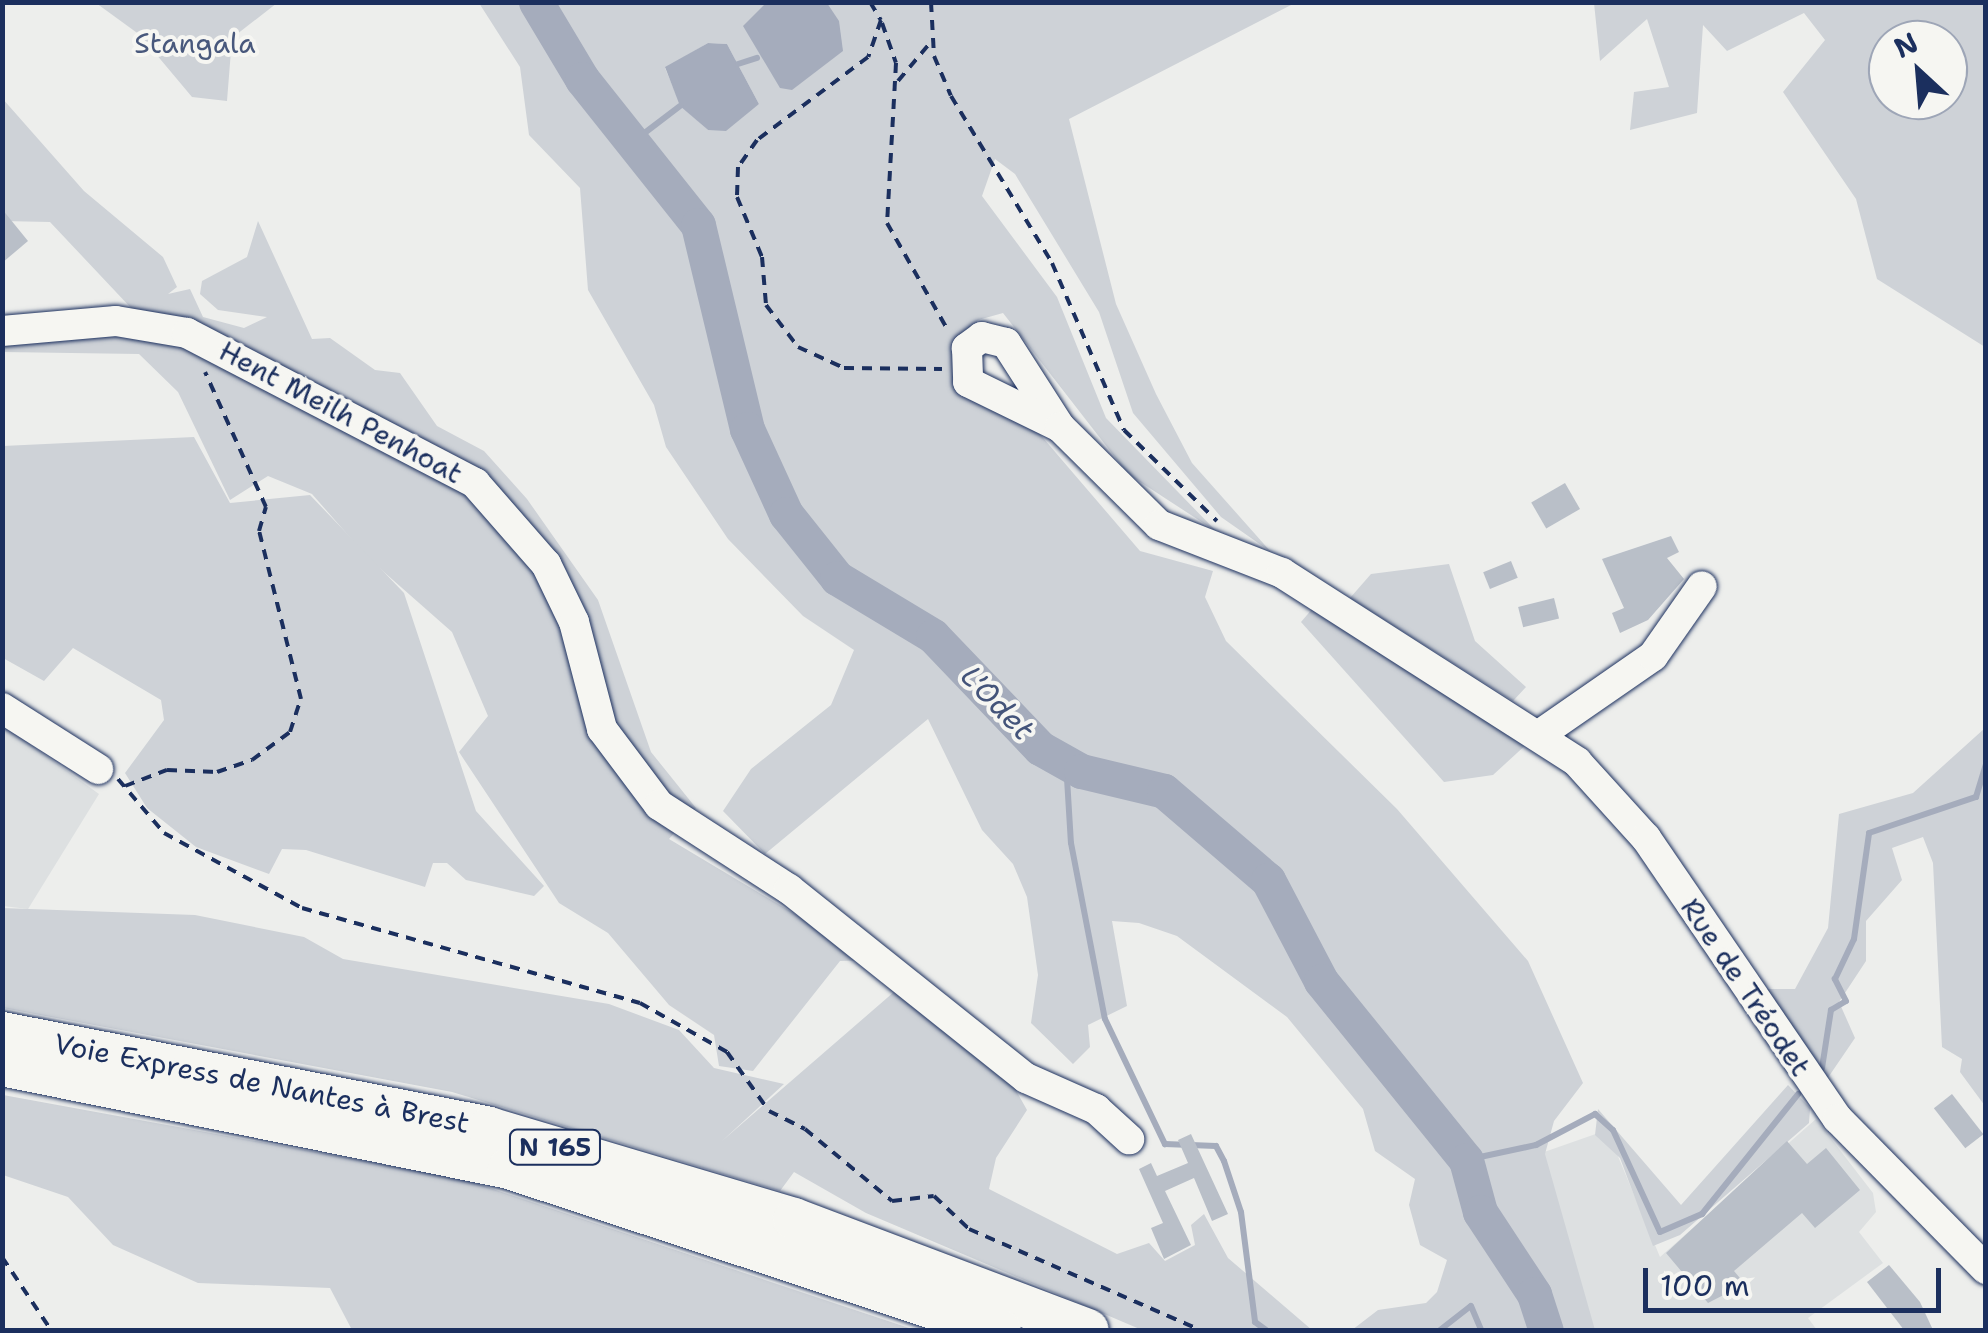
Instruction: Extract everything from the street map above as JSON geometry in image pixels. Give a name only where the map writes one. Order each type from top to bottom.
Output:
[{"type":"highway","name":"Voie Express de Nantes à Brest","points":[[2,1033],[506,1133],[794,1218],[1088,1330]]},
{"type":"highway","name":"Voie Express de Nantes à Brest","points":[[2,1065],[509,1168],[1000,1330]]},
{"type":"street","name":"Hent Meilh Penhoat","points":[[2,330],[116,321],[187,333],[475,483],[556,584],[595,713],[619,759],[700,839],[788,889],[910,981],[1026,1078],[1096,1109],[1128,1139]]},
{"type":"street","points":[[982,336],[1006,343],[1060,427],[980,391],[963,360],[982,336]]},
{"type":"street","name":"Rue de Tréodet","points":[[1060,427],[1159,524],[1252,560],[1542,734],[1646,838],[1838,1119],[1986,1268]]},
{"type":"street","points":[[1542,734],[1652,656],[1702,586]]},
{"type":"street","points":[[2,708],[98,769]]},
{"type":"path","points":[[870,2],[880,20],[895,85],[884,151],[886,222],[912,279],[963,360],[844,368],[798,347],[766,306],[762,256],[737,196],[742,156],[852,74],[880,20]]},
{"type":"path","points":[[931,2],[932,42],[972,140],[1089,337],[1124,430],[1252,560]]},
{"type":"path","points":[[895,85],[932,42]]},
{"type":"path","points":[[125,786],[167,770],[217,772],[252,760],[297,719],[298,674],[256,490],[200,365]]},
{"type":"path","points":[[98,769],[125,786],[164,833],[302,908],[558,973],[652,1009],[726,1052],[770,1111],[806,1129],[892,1201],[934,1196],[969,1229],[1200,1330]]},
{"type":"path","points":[[2,1256],[50,1330]]},
{"type":"path","points":[[152,1330],[193,1330]]},
{"type":"path","points":[[552,1330],[620,1330]]},
{"type":"shaded area","points":[[2,724],[99,794],[28,909],[3,906]]},
{"type":"shaded area","points":[[1816,1119],[1873,1193],[1876,1212],[1859,1232],[1883,1263],[1808,1318],[1817,1330],[1590,1330],[1530,1157],[1607,1130],[1660,1257]]},
{"type":"green space","name":"Stangala","points":[[96,3],[277,3],[232,38],[227,101],[192,97],[140,35]]},
{"type":"green space","points":[[479,3],[1295,3],[1069,119],[1116,304],[1156,394],[1192,463],[1271,552],[1221,517],[1133,413],[1099,312],[1015,174],[995,159],[982,196],[1057,297],[1106,418],[1217,532],[1128,474],[1003,313],[978,320],[955,355],[1038,432],[1140,551],[1213,571],[1205,597],[1226,641],[1397,809],[1528,961],[1583,1083],[1554,1121],[1545,1154],[1595,1330],[1352,1330],[1378,1310],[1426,1303],[1437,1292],[1447,1260],[1420,1245],[1409,1205],[1415,1179],[1375,1151],[1363,1109],[1287,1017],[1177,936],[1139,923],[1112,921],[1127,1006],[1088,1025],[1090,1047],[1073,1064],[1031,1023],[1038,975],[1027,897],[1013,864],[982,830],[928,719],[765,854],[723,811],[751,769],[831,705],[854,650],[803,616],[728,539],[666,447],[654,405],[588,290],[580,188],[529,135],[520,67]],"holes":[[[708,43],[727,44],[759,104],[708,130],[681,106],[665,68]]]},
{"type":"green space","points":[[1594,3],[1985,3],[1985,347],[1877,279],[1856,199],[1783,92],[1825,40],[1804,13],[1727,51],[1703,25],[1697,113],[1630,130],[1634,92],[1669,87],[1647,19],[1600,61]]},
{"type":"green space","points":[[2,98],[84,191],[163,257],[177,287],[168,294],[190,289],[203,317],[244,328],[267,317],[218,310],[200,294],[202,281],[247,257],[258,221],[312,339],[330,338],[375,370],[400,373],[437,426],[484,451],[527,499],[598,600],[651,752],[696,808],[669,839],[872,960],[840,961],[753,1071],[719,1066],[714,1035],[669,1005],[608,933],[559,903],[459,752],[488,716],[452,632],[368,558],[312,494],[268,476],[230,500],[178,392],[139,354],[3,352],[3,338],[148,326],[50,222],[3,221]]},
{"type":"green space","points":[[194,437],[230,503],[310,495],[404,593],[476,811],[544,886],[534,896],[466,880],[447,863],[433,863],[425,887],[306,850],[282,849],[269,874],[196,847],[147,808],[125,773],[164,720],[161,700],[73,648],[44,681],[3,658],[3,446]]},
{"type":"green space","points":[[1449,564],[1475,641],[1526,687],[1513,701],[1350,598],[1371,574]]},
{"type":"green space","points":[[1313,608],[1529,742],[1493,775],[1444,782],[1301,622]]},
{"type":"green space","points":[[1985,728],[1985,1106],[1960,1072],[1962,1059],[1942,1047],[1933,863],[1923,837],[1892,848],[1902,880],[1866,921],[1866,961],[1839,1002],[1855,1038],[1825,1082],[1766,989],[1795,989],[1828,928],[1839,814],[1913,793]]},
{"type":"green space","points":[[2,908],[195,915],[304,937],[343,959],[609,1004],[679,1030],[714,1068],[784,1084],[722,1141],[902,985],[1005,1071],[1027,1110],[996,1158],[989,1189],[1117,1254],[1149,1243],[1165,1261],[1195,1245],[1191,1225],[1204,1214],[1228,1258],[1312,1330],[1142,1330],[866,1213],[794,1172],[780,1191],[452,1092],[3,1008]]},
{"type":"green space","points":[[1788,1085],[1810,1108],[1809,1123],[1680,1235],[1653,1246],[1620,1158],[1595,1135],[1598,1109],[1681,1205]]},
{"type":"green space","points":[[3,1095],[463,1179],[915,1330],[352,1330],[330,1288],[198,1283],[113,1245],[68,1197],[3,1175]]},
{"type":"water","points":[[767,2],[827,3],[839,21],[843,51],[792,90],[780,88],[743,26]]},
{"type":"water","points":[[708,43],[727,44],[759,104],[726,131],[708,130],[680,106],[665,67]]},
{"type":"building","points":[[2,209],[28,241],[2,263]]},
{"type":"building","points":[[1565,483],[1580,509],[1546,528],[1531,502]]},
{"type":"building","points":[[1671,536],[1679,552],[1667,558],[1684,579],[1648,620],[1620,633],[1612,613],[1624,608],[1602,559]]},
{"type":"building","points":[[1511,561],[1518,578],[1490,589],[1483,572]]},
{"type":"building","points":[[1554,598],[1559,618],[1523,627],[1518,607]]},
{"type":"building","points":[[1952,1094],[1983,1134],[1965,1148],[1934,1108]]},
{"type":"building","points":[[1191,1134],[1228,1214],[1212,1221],[1194,1178],[1165,1191],[1191,1245],[1164,1259],[1151,1228],[1163,1223],[1139,1169],[1151,1163],[1157,1176],[1188,1163],[1178,1140]]},
{"type":"building","points":[[1787,1141],[1807,1164],[1826,1148],[1860,1190],[1815,1228],[1802,1213],[1734,1271],[1745,1284],[1708,1303],[1666,1253]]},
{"type":"building","points":[[1889,1265],[1920,1302],[1933,1330],[1904,1330],[1867,1282]]},
{"type":"waterway","name":"L'Odet","points":[[536,2],[582,79],[698,225],[747,429],[786,514],[837,578],[933,636],[1040,748],[1081,771],[1164,791],[1268,880],[1321,981],[1466,1160],[1480,1212],[1534,1294],[1546,1330]]},
{"type":"waterway","points":[[738,64],[757,58]]},
{"type":"waterway","points":[[634,141],[680,106]]},
{"type":"waterway","points":[[1066,762],[1071,843],[1105,1019],[1165,1144],[1216,1146],[1224,1161],[1241,1212],[1255,1322],[1266,1330]]},
{"type":"waterway","points":[[1822,1068],[1831,1010],[1846,1001],[1835,979],[1854,939],[1869,833],[1976,797],[1986,764]]},
{"type":"waterway","points":[[1466,1160],[1536,1145],[1595,1114],[1613,1130],[1660,1232],[1702,1214],[1798,1094]]},
{"type":"waterway","points":[[1440,1330],[1471,1306],[1481,1330]]}]
